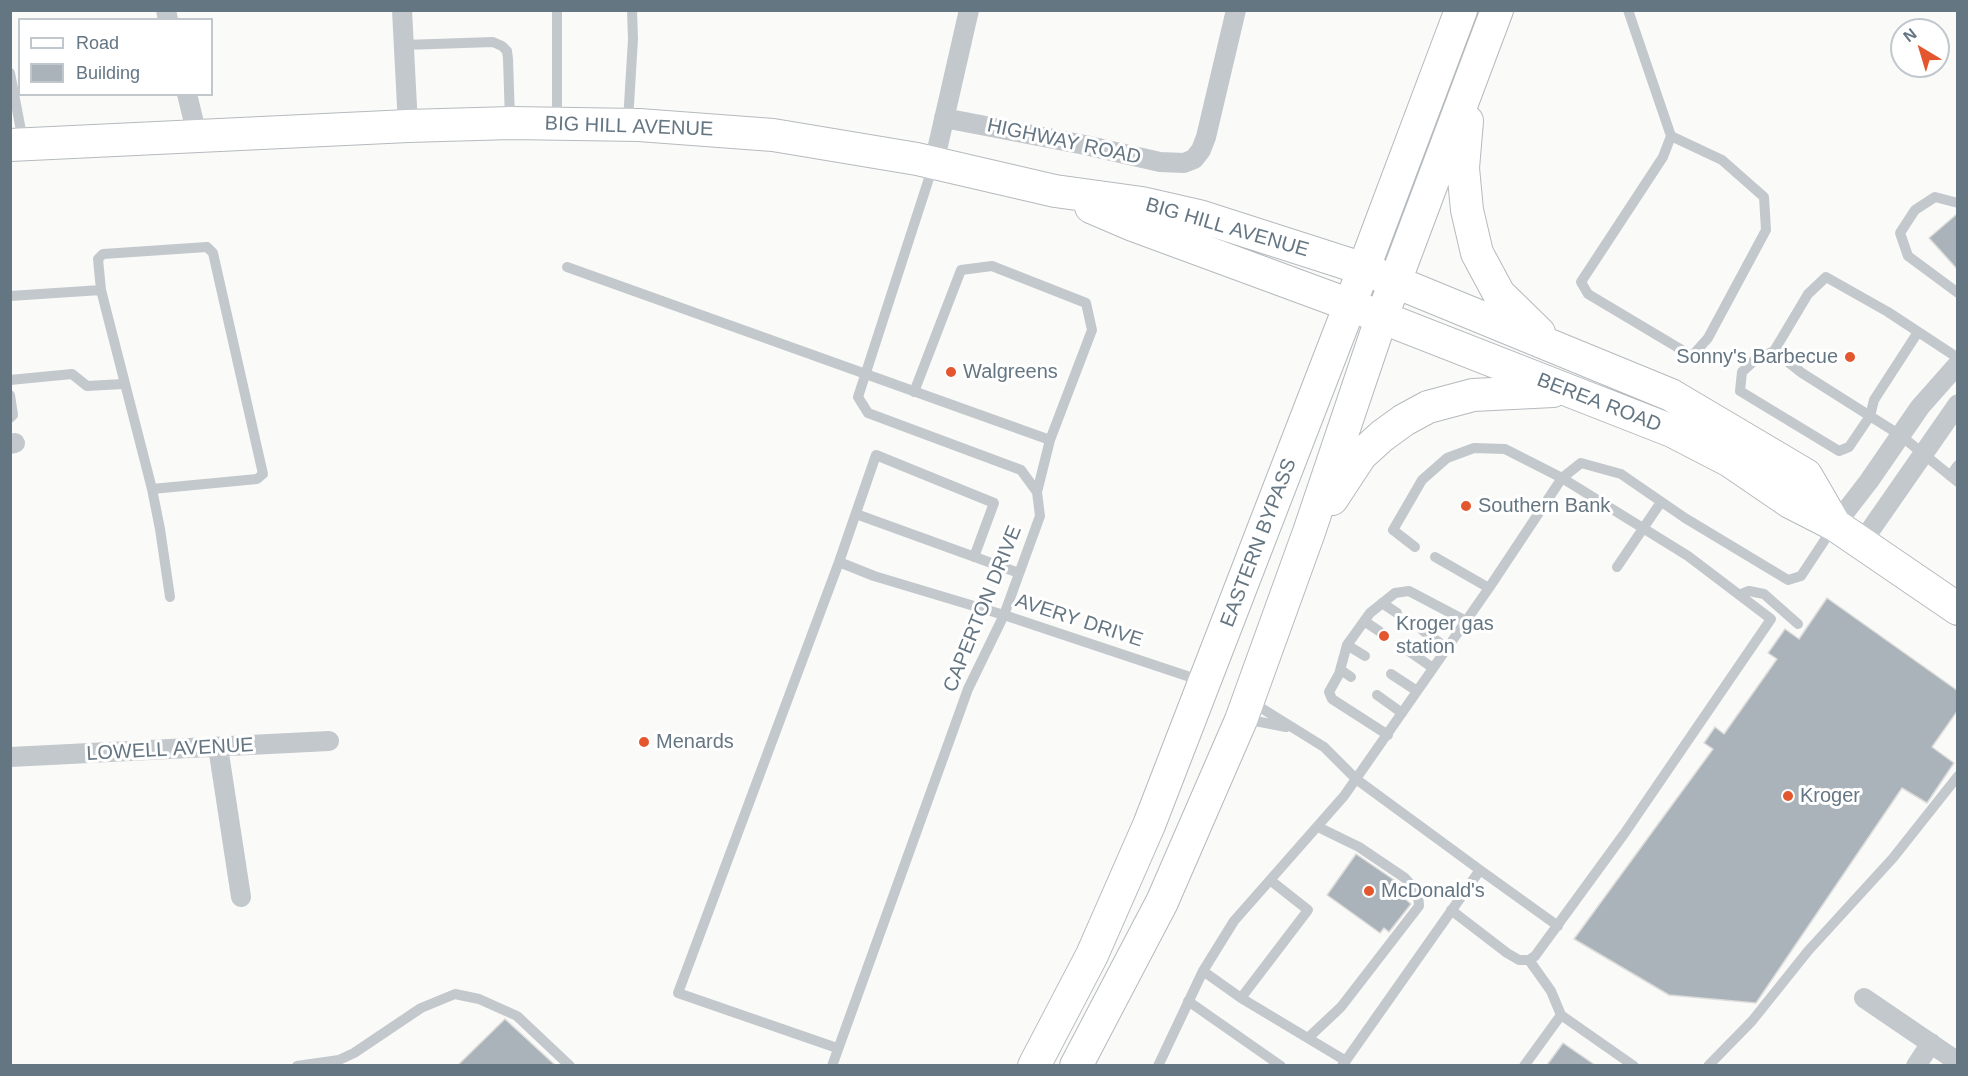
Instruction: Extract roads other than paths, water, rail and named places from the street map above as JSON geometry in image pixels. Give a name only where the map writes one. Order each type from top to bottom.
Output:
[{"type":"main road","name":"EASTERN BYPASS","points":[[1034,1065],[1092,955],[1149,825],[1364,269],[1461,10]]},
{"type":"main road","name":"EASTERN BYPASS","points":[[1076,1065],[1162,902],[1246,706],[1309,532],[1381,319],[1497,10]]},
{"type":"main road","points":[[1472,79],[1463,168],[1467,210],[1477,253],[1499,294],[1551,345]]},
{"type":"main road","name":"BIG HILL AVENUE","points":[[17,144],[511,123],[628,125],[773,135],[934,163],[1055,191],[1142,203],[1199,216],[1395,281]]},
{"type":"main road","name":"BIG HILL AVENUE","points":[[1055,191],[1133,225],[1350,305]]},
{"type":"main road","name":"BEREA ROAD","points":[[1395,281],[1671,395],[1806,475],[1835,525]]},
{"type":"main road","name":"BEREA ROAD","points":[[1350,305],[1672,431],[1730,461],[1790,502],[1835,525],[1958,609]]},
{"type":"main road","points":[[1309,532],[1361,455],[1404,420],[1428,407],[1473,394],[1566,390]]},
{"type":"main road","points":[[1246,706],[1230,689],[1228,656],[1255,552]]},
{"type":"street","points":[[402,10],[408,126]]},
{"type":"street","points":[[934,163],[969,10]]},
{"type":"street","name":"HIGHWAY ROAD","points":[[944,118],[1160,162],[1184,162],[1194,159],[1202,150],[1206,137],[1236,10]]},
{"type":"street","points":[[187,96],[197,135]]},
{"type":"street","points":[[1835,525],[1932,393],[1958,364]]},
{"type":"street","points":[[1862,542],[1958,404]]},
{"type":"street","name":"LOWELL AVENUE","points":[[10,757],[329,741]]},
{"type":"street","points":[[218,747],[241,897]]},
{"type":"street","points":[[1864,998],[1958,1062]]},
{"type":"street","points":[[1916,1065],[1931,1043]]},
{"type":"lane","points":[[557,10],[557,124]]},
{"type":"lane","points":[[628,125],[633,39],[632,10]]},
{"type":"lane","points":[[1628,10],[1671,136],[1663,157],[1581,282],[1588,294],[1692,356],[1707,338],[1766,230],[1764,197],[1722,160],[1671,136]]},
{"type":"lane","points":[[404,45],[493,42],[502,46],[507,51],[511,123]]},
{"type":"lane","points":[[10,73],[17,144]]},
{"type":"lane","points":[[934,163],[858,397],[868,413],[1021,470],[1037,492]]},
{"type":"lane","points":[[1958,203],[1935,197],[1915,210],[1900,233],[1908,256],[1958,293]]},
{"type":"lane","points":[[152,489],[258,479],[263,474],[213,253],[207,247],[103,254],[98,260],[101,290],[123,384],[152,489],[170,597]]},
{"type":"lane","name":"CAPERTON DRIVE","points":[[832,1065],[968,689],[1004,615],[1040,516],[1037,492],[1050,440],[1092,330],[1086,303],[992,266],[961,270],[914,392]]},
{"type":"lane","points":[[567,267],[1050,440]]},
{"type":"lane","points":[[1918,332],[1874,400],[1870,416],[1849,447],[1839,451],[1740,391],[1742,372],[1756,359],[1774,351],[1808,294],[1826,277],[1888,312],[1958,358]]},
{"type":"lane","points":[[10,296],[101,290]]},
{"type":"lane","points":[[1774,351],[1802,373],[1900,435],[1954,479],[1958,465]]},
{"type":"lane","points":[[10,380],[72,374],[87,386],[123,384]]},
{"type":"lane","points":[[10,395],[13,415],[10,418]]},
{"type":"lane","points":[[1415,547],[1393,530],[1422,480],[1447,458],[1474,448],[1505,449],[1562,478],[1688,556],[1771,619],[1624,834],[1535,956],[1529,960],[1519,960],[1451,910]]},
{"type":"lane","points":[[837,1048],[678,993],[839,562],[876,455],[993,503],[974,557]]},
{"type":"lane","points":[[1158,1065],[1203,971],[1234,921],[1318,827],[1356,779],[1489,588],[1562,478],[1581,463],[1621,474],[1661,502],[1788,580],[1801,576],[1835,525]]},
{"type":"lane","points":[[1617,567],[1661,502]]},
{"type":"lane","points":[[856,514],[1019,573]]},
{"type":"lane","points":[[1435,557],[1489,588]]},
{"type":"lane","name":"AVERY DRIVE","points":[[839,562],[874,576],[1004,615],[1205,682]]},
{"type":"lane","points":[[1388,735],[1332,699],[1329,692],[1341,669],[1347,645],[1370,613],[1395,593],[1409,591],[1466,621]]},
{"type":"lane","points":[[1739,595],[1749,591],[1764,594],[1798,624]]},
{"type":"lane","points":[[1382,603],[1397,613]]},
{"type":"lane","points":[[1364,621],[1379,632]]},
{"type":"lane","points":[[1422,630],[1447,648]]},
{"type":"lane","points":[[1347,645],[1365,656]]},
{"type":"lane","points":[[1407,650],[1433,668]]},
{"type":"lane","points":[[1341,669],[1351,677]]},
{"type":"lane","points":[[1391,674],[1417,691]]},
{"type":"lane","points":[[1377,695],[1402,713]]},
{"type":"lane","points":[[1292,729],[1248,719],[1246,706],[1258,706],[1324,747],[1356,779],[1558,926]]},
{"type":"lane","points":[[1708,1065],[1752,1021],[1808,951],[1893,858],[1958,776]]},
{"type":"lane","points":[[1308,1038],[1341,1007],[1419,906],[1418,893],[1406,878],[1359,847],[1318,827]]},
{"type":"lane","points":[[1203,971],[1241,998],[1308,1038],[1344,1063],[1480,870]]},
{"type":"lane","points":[[1241,998],[1308,910],[1270,880]]},
{"type":"lane","points":[[1529,960],[1551,991],[1561,1015],[1634,1065]]},
{"type":"lane","points":[[297,1065],[339,1060],[354,1053],[421,1008],[455,994],[479,999],[517,1016],[570,1065]]},
{"type":"lane","points":[[1188,1001],[1281,1065]]},
{"type":"lane","points":[[1524,1065],[1561,1015]]},
{"type":"place","name":"Sonny's Barbecue","points":[[1850,357]]},
{"type":"place","name":"Walgreens","points":[[951,372]]},
{"type":"place","name":"Southern Bank","points":[[1466,506]]},
{"type":"place","name":"Kroger gas station","points":[[1384,636]]},
{"type":"place","name":"Menards","points":[[644,742]]},
{"type":"place","name":"Kroger","points":[[1788,796]]},
{"type":"place","name":"McDonald's","points":[[1369,891]]}]
